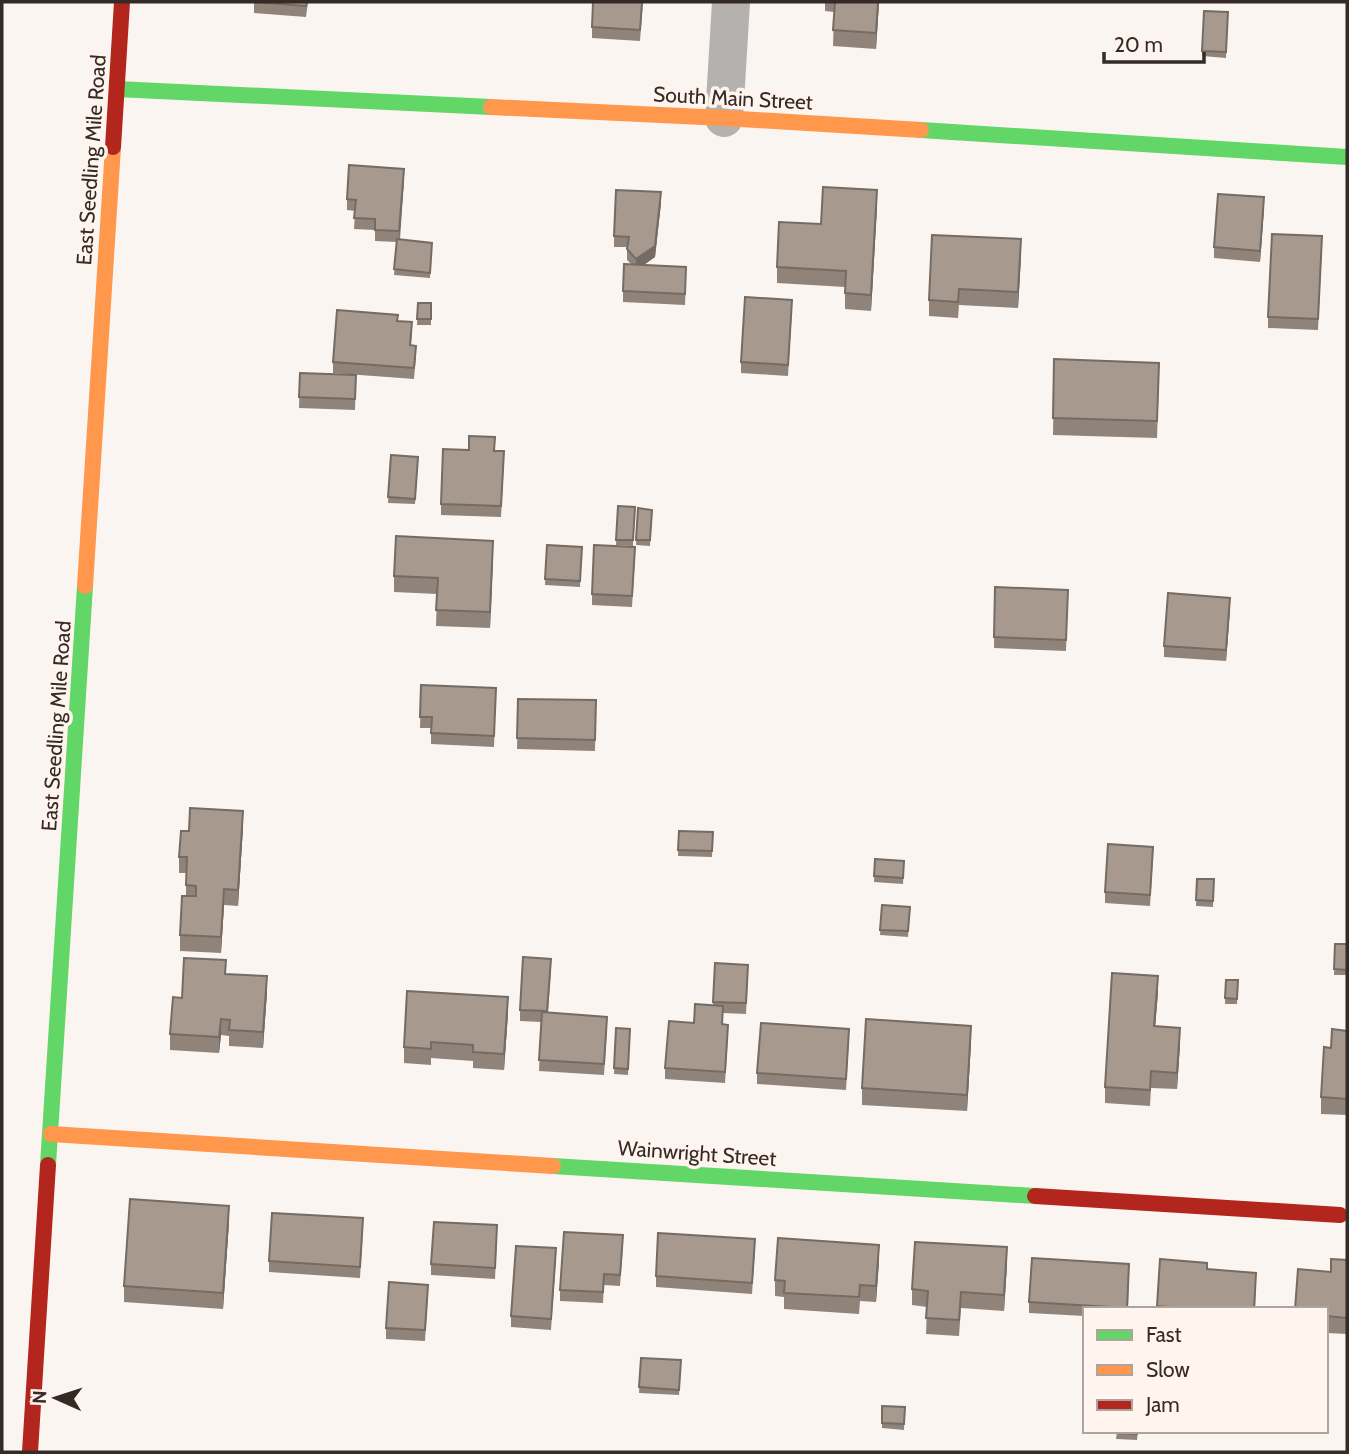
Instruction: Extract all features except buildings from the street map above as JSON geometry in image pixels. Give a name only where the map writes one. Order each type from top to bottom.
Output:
[{"type":"street","name":"East Seedling Mile Road","points":[[30,1452],[122,2]]},
{"type":"street","points":[[724,118],[731,2]]},
{"type":"street","name":"South Main Street","points":[[117,89],[724,118],[1347,157]]},
{"type":"street","name":"Wainwright Street","points":[[51,1133],[1340,1215]]},
{"type":"traffic: fast","points":[[117,89],[491,107]]},
{"type":"traffic: fast","points":[[921,130],[1347,157]]},
{"type":"traffic: fast","points":[[48,1165],[85,586]]},
{"type":"traffic: fast","points":[[553,1166],[1035,1196]]},
{"type":"traffic: slow","points":[[491,107],[921,130]]},
{"type":"traffic: slow","points":[[85,586],[113,147]]},
{"type":"traffic: slow","points":[[51,1134],[553,1166]]},
{"type":"traffic: jam","points":[[113,147],[122,2]]},
{"type":"traffic: jam","points":[[30,1452],[48,1165]]},
{"type":"traffic: jam","points":[[1035,1196],[1340,1215]]}]
